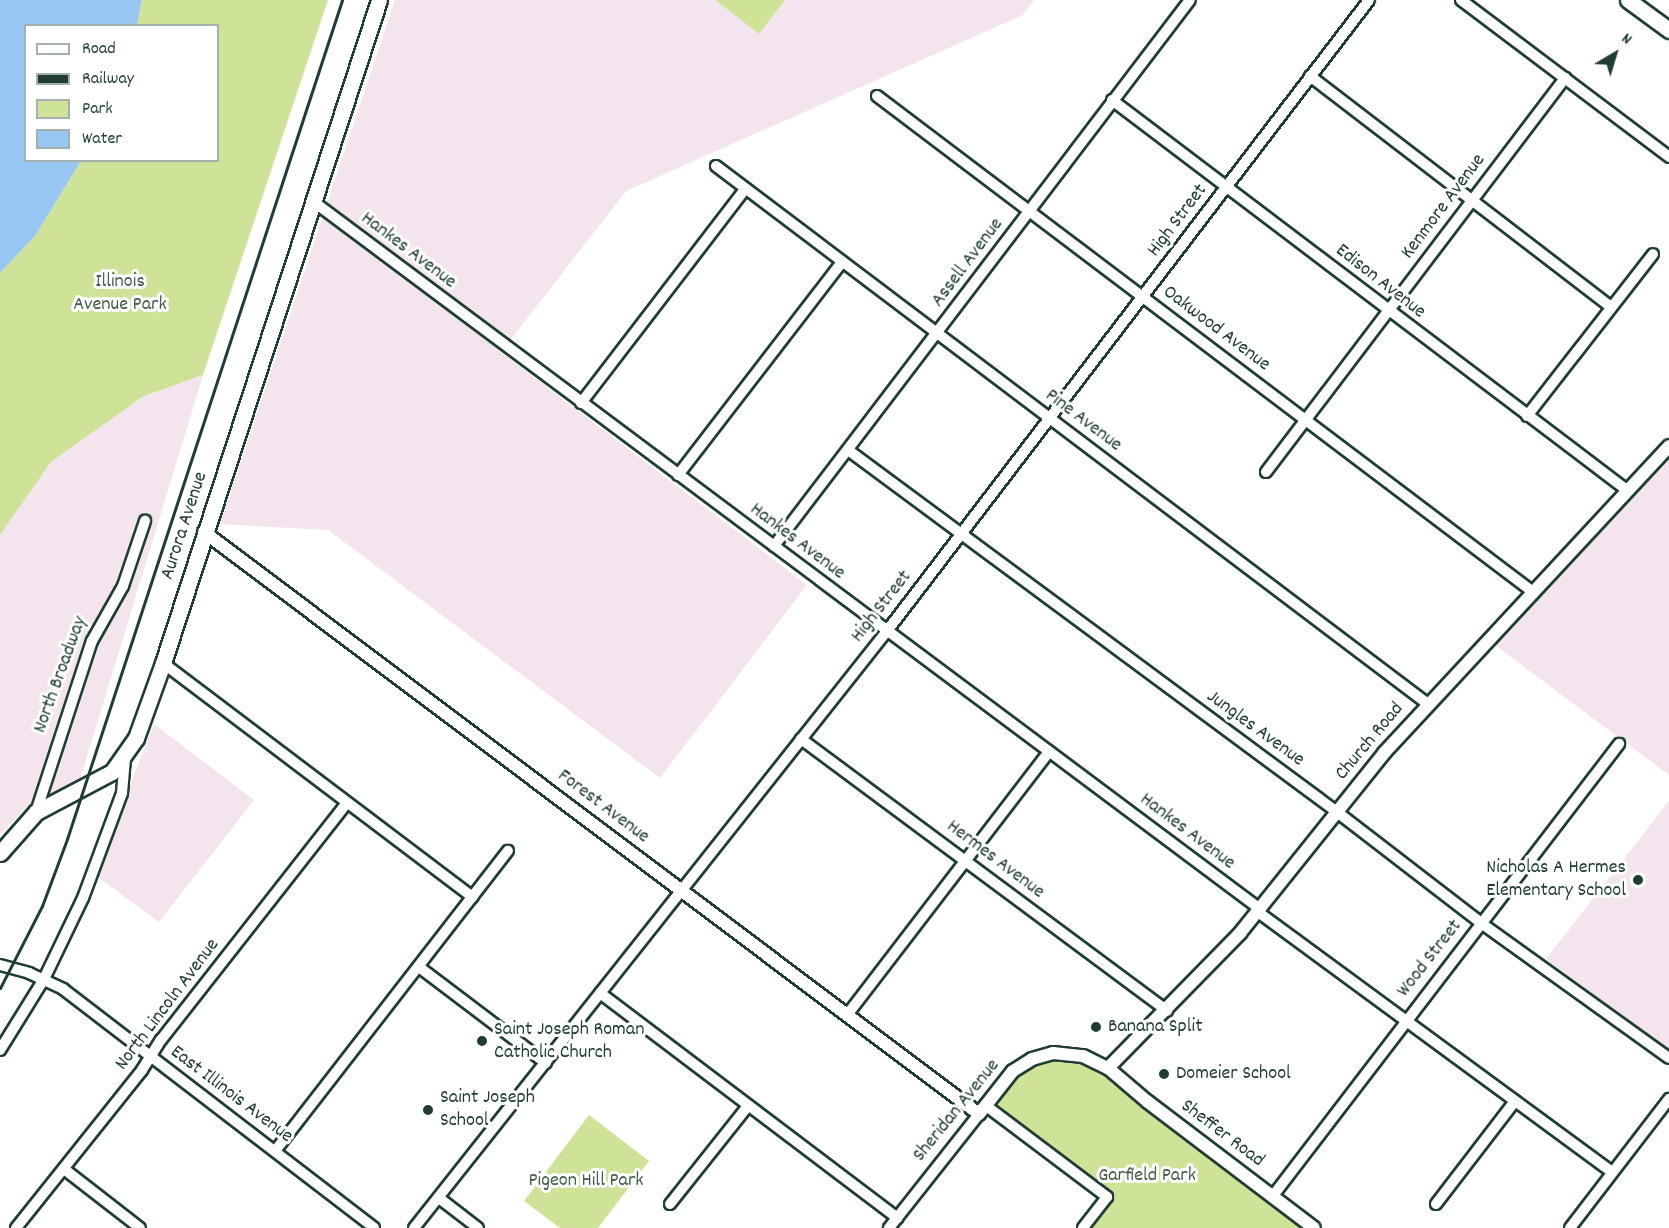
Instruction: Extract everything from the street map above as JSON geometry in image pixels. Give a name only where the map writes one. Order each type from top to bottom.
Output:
[{"type":"main road","name":"Aurora Avenue","points":[[125,756],[136,738],[163,663],[379,0]]},
{"type":"main road","points":[[1628,0],[1669,30]]},
{"type":"main road","name":"North Broadway","points":[[0,853],[36,812],[112,772],[125,756]]},
{"type":"street","name":"Assell Avenue","points":[[774,546],[1190,0]]},
{"type":"street","name":"High Street","points":[[414,1228],[887,631],[1369,0]]},
{"type":"street","points":[[1461,0],[1669,157]]},
{"type":"street","points":[[1310,76],[1611,307]]},
{"type":"street","name":"Kenmore Avenue","points":[[1266,472],[1565,78]]},
{"type":"street","name":"Oakwood Avenue","points":[[876,96],[1533,592]]},
{"type":"street","name":"Edison Avenue","points":[[1112,100],[1628,491]]},
{"type":"street","name":"Pine Avenue","points":[[716,166],[1428,704]]},
{"type":"street","points":[[581,403],[745,189]]},
{"type":"street","name":"Hankes Avenue","points":[[314,201],[581,403],[1612,1172]]},
{"type":"street","points":[[1527,416],[1653,254]]},
{"type":"street","points":[[678,475],[842,262]]},
{"type":"street","name":"Church Road","points":[[1108,1068],[1167,1011],[1259,910],[1371,770],[1428,704],[1669,446]]},
{"type":"street","name":"Jungles Avenue","points":[[848,450],[1337,812],[1481,922],[1669,1058]]},
{"type":"street","name":"North Broadway","points":[[36,812],[92,641],[123,586],[145,521]]},
{"type":"street","name":"Forest Avenue","points":[[204,532],[847,1015],[1107,1197],[1083,1228]]},
{"type":"street","points":[[163,663],[472,897]]},
{"type":"street","name":"Hermes Avenue","points":[[801,739],[1167,1011]]},
{"type":"street","name":"Wood Street","points":[[1272,1197],[1619,744]]},
{"type":"street","points":[[847,1015],[1049,752]]},
{"type":"street","name":"Aurora Avenue","points":[[0,1050],[44,979],[69,929],[122,793],[125,756]]},
{"type":"street","name":"North Lincoln Avenue","points":[[16,1228],[347,802]]},
{"type":"street","points":[[275,1151],[508,851]]},
{"type":"street","name":"East Illinois Avenue","points":[[0,965],[44,979],[63,989],[374,1228]]},
{"type":"street","points":[[419,967],[546,1063]]},
{"type":"street","points":[[600,993],[897,1218]]},
{"type":"street","name":"Sheridan Avenue","points":[[889,1228],[1013,1071],[1043,1055],[1074,1054],[1108,1068]]},
{"type":"street","name":"Sheffer Road","points":[[1108,1068],[1314,1228]]},
{"type":"street","points":[[1570,1228],[1669,1099]]},
{"type":"street","points":[[1436,1204],[1515,1101]]},
{"type":"street","points":[[670,1204],[748,1106]]},
{"type":"street","points":[[64,1169],[140,1228]]},
{"type":"street","points":[[439,1198],[478,1228]]},
{"type":"shaded area","points":[[395,0],[715,0],[759,34],[785,0],[1034,0],[1023,15],[626,191],[501,352],[807,585],[660,778],[328,530],[220,524]]},
{"type":"shaded area","points":[[203,375],[79,783],[31,803],[0,835],[0,535],[51,462],[144,396]]},
{"type":"shaded area","points":[[1669,453],[1669,775],[1491,642]]},
{"type":"shaded area","points":[[154,724],[254,800],[159,922],[95,875]]},
{"type":"shaded area","name":"Nicholas A Hermes Elementary School","points":[[1669,801],[1669,1051],[1546,959]]},
{"type":"green space","name":"Illinois Avenue Park","points":[[142,0],[328,0],[203,375],[144,396],[51,462],[0,535],[0,273],[35,236],[80,162],[219,162],[219,24],[137,24]]},
{"type":"green space","points":[[715,0],[785,0],[759,34]]},
{"type":"green space","name":"Garfield Park","points":[[1056,1058],[1092,1066],[1304,1228],[1077,1228],[1100,1197],[986,1113],[1013,1078],[1039,1062]]},
{"type":"green space","name":"Pigeon Hill Park","points":[[589,1115],[649,1161],[598,1228],[560,1228],[524,1201]]},
{"type":"water","points":[[0,0],[142,0],[137,24],[24,24],[24,162],[80,162],[35,236],[0,273]]},
{"type":"railway","points":[[0,988],[42,906],[67,839],[342,0]]},
{"type":"place","name":"Nicholas A Hermes Elementary School","points":[[1638,880]]},
{"type":"place","name":"Banana Split","points":[[1096,1027]]},
{"type":"place","name":"Saint Joseph Roman Catholic Church","points":[[482,1041]]},
{"type":"place","name":"Domeier School","points":[[1164,1074]]},
{"type":"place","name":"Saint Joseph School","points":[[428,1110]]}]
